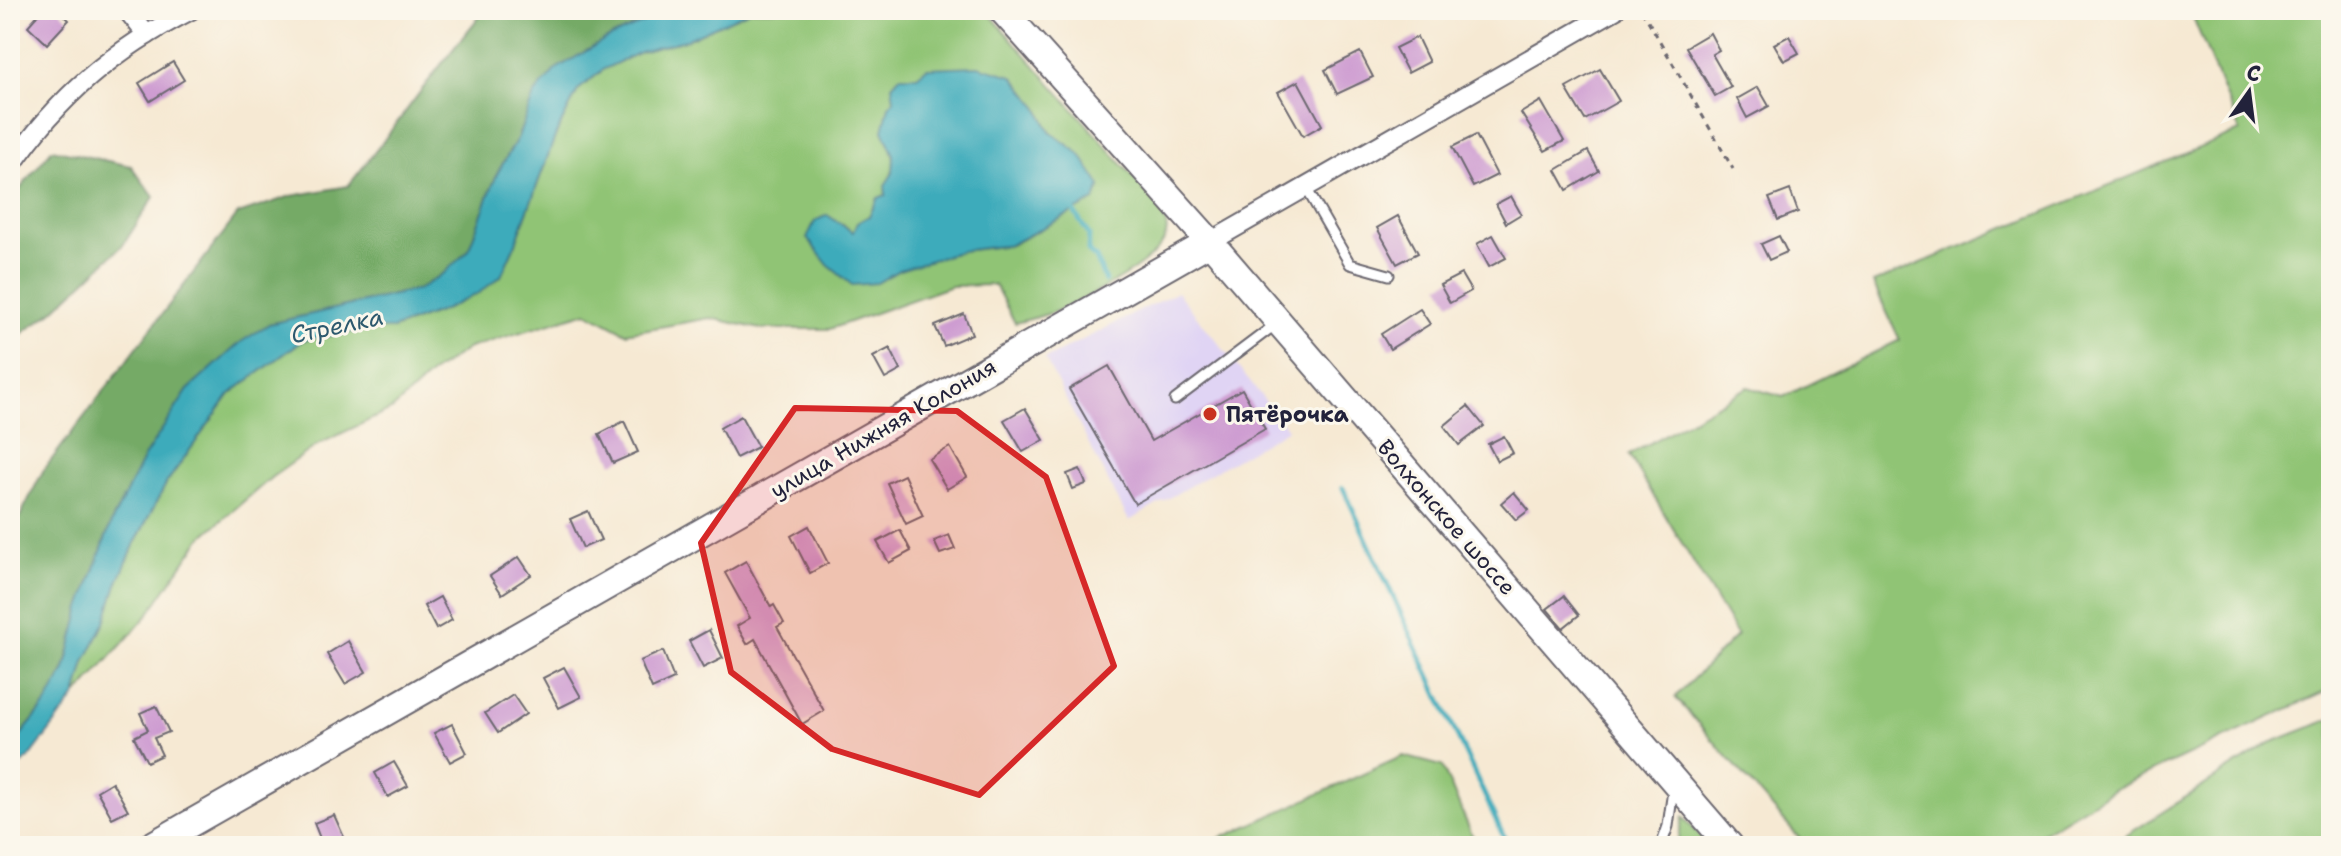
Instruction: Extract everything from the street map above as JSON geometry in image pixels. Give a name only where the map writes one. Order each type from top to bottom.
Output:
[{"type":"main road","name":"Волхонское шоссе","points":[[1002,10],[1210,242],[1730,846]]},
{"type":"main road","name":"улица Нижняя Колония","points":[[151,846],[1210,242]]},
{"type":"street","points":[[127,10],[147,35]]},
{"type":"street","points":[[10,167],[51,113],[77,86],[147,35],[191,10]]},
{"type":"street","name":"улица Нижняя Колония","points":[[1210,242],[1615,10]]},
{"type":"lane","points":[[1305,186],[1350,264],[1389,275]]},
{"type":"lane","points":[[1175,400],[1278,322]]},
{"type":"lane","points":[[1661,846],[1668,826],[1675,783]]},
{"type":"path","points":[[1642,10],[1733,169]]},
{"type":"highlighted area","points":[[795,408],[957,411],[1046,477],[1114,666],[979,795],[832,749],[731,672],[701,543]]},
{"type":"shaded area","points":[[1177,292],[1288,429],[1129,521],[1045,359]]},
{"type":"green space","points":[[485,10],[671,10],[607,39],[556,69],[534,96],[518,137],[497,174],[468,251],[444,273],[419,289],[269,324],[188,390],[144,458],[111,523],[81,608],[65,669],[45,706],[10,748],[10,536],[43,471],[238,214],[291,196],[348,186]]},
{"type":"green space","points":[[751,10],[986,10],[1152,198],[1166,222],[1165,238],[1147,259],[1114,282],[1063,308],[1015,323],[995,285],[951,286],[830,329],[761,329],[710,318],[626,333],[587,312],[469,348],[433,372],[393,409],[319,444],[272,477],[201,538],[147,616],[76,696],[85,662],[105,622],[135,543],[167,482],[230,394],[303,340],[370,329],[393,329],[444,310],[478,293],[500,277],[556,134],[578,90],[604,69],[640,52],[688,39]],"holes":[[[894,100],[1038,107],[1050,132],[1080,154],[1093,201],[1011,245],[961,251],[930,259],[899,270],[877,283],[842,223],[853,233],[857,223],[869,216],[878,198],[886,195],[894,164],[893,152],[883,130]]]},
{"type":"green space","points":[[2190,10],[2331,10],[2331,689],[2115,789],[2021,846],[1806,846],[1675,697],[1737,635],[1629,455],[1748,387],[1783,397],[1900,340],[1873,283],[2240,131]]},
{"type":"green space","points":[[52,149],[131,166],[154,197],[123,245],[52,312],[10,342],[10,201]]},
{"type":"green space","points":[[2331,719],[2331,846],[2110,846],[2270,743]]},
{"type":"green space","points":[[1403,756],[1442,766],[1477,846],[1203,846]]},
{"type":"green space","points":[[1683,817],[1709,846],[1677,846]]},
{"type":"water","name":"Стрелка","points":[[671,10],[751,10],[688,39],[640,52],[604,69],[578,90],[556,134],[501,276],[479,293],[392,329],[370,329],[303,340],[230,394],[167,482],[135,543],[105,622],[85,662],[76,696],[29,758],[10,774],[10,748],[45,706],[65,670],[81,608],[111,523],[144,457],[188,390],[241,342],[269,324],[419,289],[444,273],[468,251],[497,174],[518,137],[534,95],[556,69],[607,39]]},
{"type":"water","points":[[978,66],[1013,76],[1038,107],[1050,132],[1080,154],[1101,186],[1094,201],[1010,245],[961,251],[899,270],[877,283],[852,285],[828,265],[807,238],[815,221],[827,215],[853,232],[857,223],[869,216],[878,198],[886,195],[885,185],[893,173],[894,155],[883,130],[889,106],[894,100],[892,85],[900,76],[917,76],[927,68]]},
{"type":"building","points":[[42,10],[59,10],[69,20],[47,44],[28,26]]},
{"type":"building","points":[[1710,33],[1719,50],[1712,54],[1731,87],[1715,96],[1686,47]]},
{"type":"building","points":[[1789,36],[1799,53],[1784,61],[1774,44]]},
{"type":"building","points":[[1417,37],[1429,62],[1408,73],[1395,48]]},
{"type":"building","points":[[1360,52],[1373,77],[1337,94],[1325,70]]},
{"type":"building","points":[[173,62],[184,80],[150,101],[139,83]]},
{"type":"building","points":[[1600,69],[1619,101],[1585,120],[1566,88]]},
{"type":"building","points":[[1298,81],[1322,125],[1303,136],[1278,92]]},
{"type":"building","points":[[1758,87],[1769,106],[1747,118],[1737,99]]},
{"type":"building","points":[[1541,101],[1564,141],[1545,151],[1521,113]]},
{"type":"building","points":[[1476,135],[1497,175],[1473,187],[1452,147]]},
{"type":"building","points":[[1588,151],[1599,171],[1567,190],[1556,170]]},
{"type":"building","points":[[1790,190],[1798,212],[1778,220],[1769,198]]},
{"type":"building","points":[[1511,196],[1521,214],[1506,223],[1496,204]]},
{"type":"building","points":[[1398,216],[1418,253],[1397,264],[1377,228]]},
{"type":"building","points":[[1493,235],[1506,258],[1489,267],[1477,244]]},
{"type":"building","points":[[1779,236],[1787,252],[1769,260],[1761,244]]},
{"type":"building","points":[[1461,274],[1471,291],[1450,303],[1440,285]]},
{"type":"building","points":[[1420,309],[1430,324],[1390,349],[1381,334]]},
{"type":"building","points":[[964,314],[972,334],[944,346],[935,326]]},
{"type":"building","points":[[890,348],[901,370],[885,379],[873,357]]},
{"type":"building","points":[[1109,366],[1151,441],[1242,389],[1265,429],[1135,504],[1069,389]]},
{"type":"building","points":[[1468,406],[1484,426],[1459,445],[1444,426]]},
{"type":"building","points":[[1025,408],[1044,440],[1023,452],[1004,420]]},
{"type":"building","points":[[741,416],[758,447],[736,458],[720,428]]},
{"type":"building","points":[[624,421],[638,452],[613,463],[599,434]]},
{"type":"building","points":[[1504,436],[1513,453],[1497,461],[1488,444]]},
{"type":"building","points":[[950,447],[967,477],[947,489],[929,459]]},
{"type":"building","points":[[1080,469],[1086,484],[1073,489],[1067,474]]},
{"type":"building","points":[[904,475],[923,516],[906,524],[887,483]]},
{"type":"building","points":[[1514,492],[1529,510],[1516,520],[1501,503]]},
{"type":"building","points":[[588,511],[601,540],[583,548],[570,519]]},
{"type":"building","points":[[809,526],[828,563],[810,573],[791,536]]},
{"type":"building","points":[[900,530],[911,551],[889,563],[877,542]]},
{"type":"building","points":[[949,535],[955,549],[940,554],[934,541]]},
{"type":"building","points":[[519,557],[531,575],[502,594],[490,576]]},
{"type":"building","points":[[746,561],[771,607],[774,605],[784,623],[777,627],[824,711],[802,724],[755,639],[747,644],[737,626],[750,618],[725,573]]},
{"type":"building","points":[[1564,596],[1579,615],[1563,628],[1547,609]]},
{"type":"building","points":[[440,597],[452,620],[436,629],[424,606]]},
{"type":"building","points":[[709,630],[723,658],[703,668],[689,641]]},
{"type":"building","points":[[348,641],[366,672],[345,684],[327,654]]},
{"type":"building","points":[[663,651],[674,679],[652,689],[640,661]]},
{"type":"building","points":[[564,667],[581,697],[559,708],[543,678]]},
{"type":"building","points":[[513,695],[526,714],[498,733],[485,713]]},
{"type":"building","points":[[156,706],[169,732],[154,738],[162,755],[147,762],[134,737],[148,730],[140,713]]},
{"type":"building","points":[[452,724],[467,753],[450,762],[434,733]]},
{"type":"building","points":[[394,762],[408,786],[388,797],[375,773]]},
{"type":"building","points":[[112,782],[128,810],[112,818],[97,791]]},
{"type":"building","points":[[334,815],[348,846],[323,846],[314,823]]},
{"type":"waterway","points":[[1073,210],[1089,235],[1088,251],[1096,258],[1105,281]]},
{"type":"waterway","points":[[1343,488],[1508,846]]},
{"type":"place","name":"Пятёрочка","points":[[1210,414]]}]
